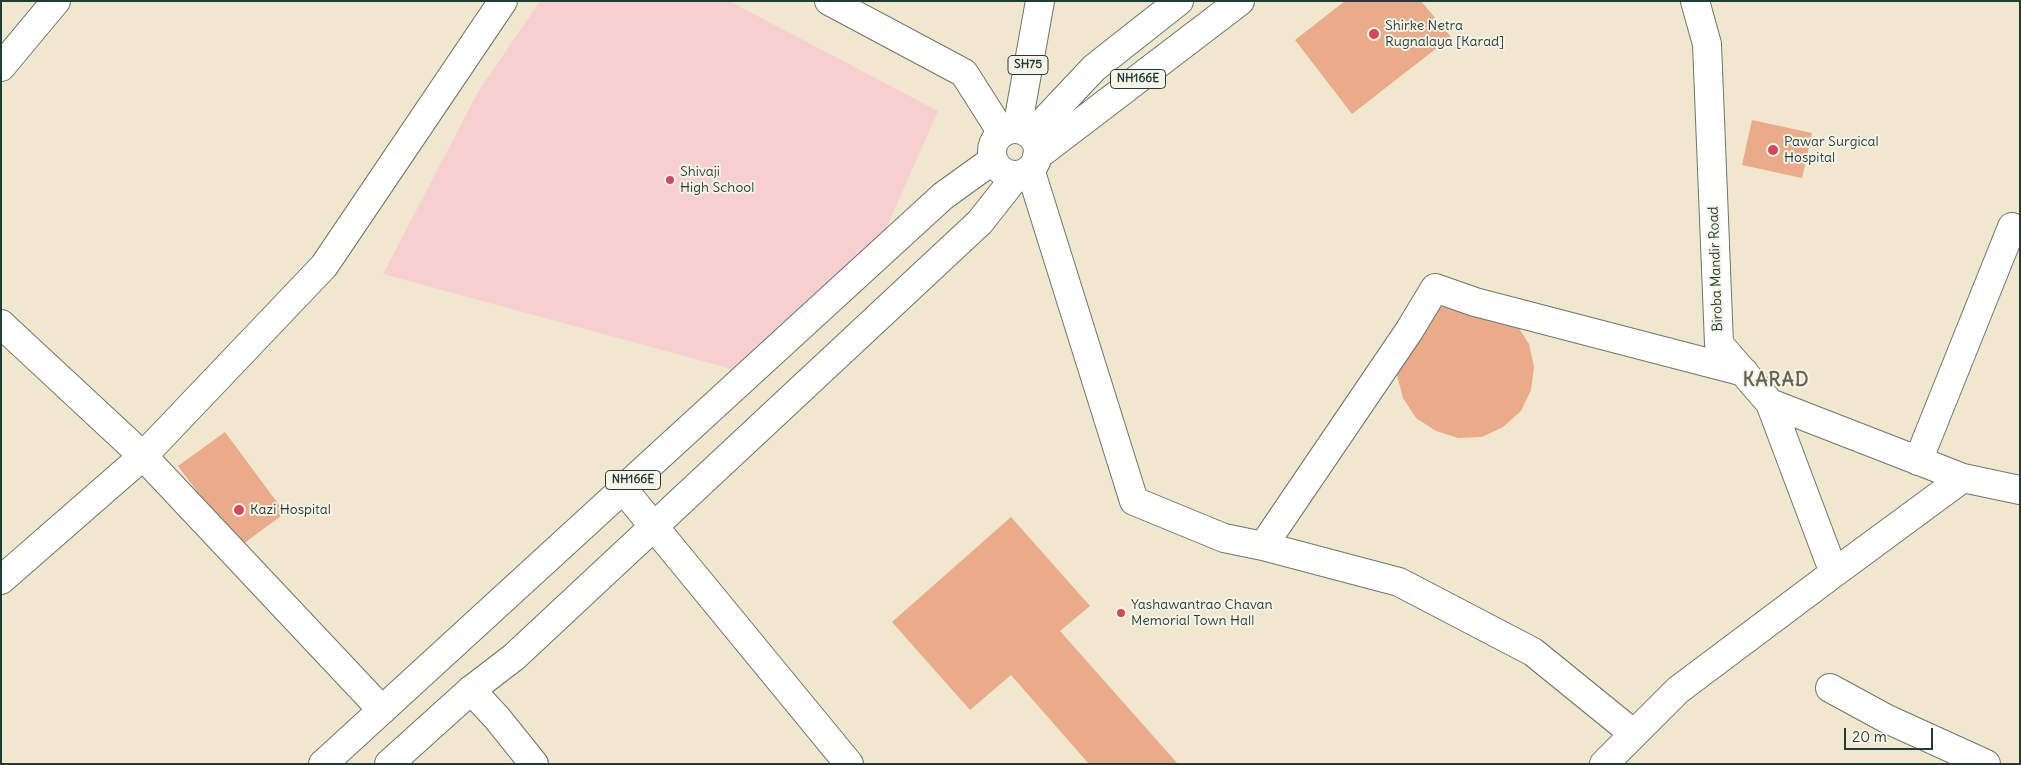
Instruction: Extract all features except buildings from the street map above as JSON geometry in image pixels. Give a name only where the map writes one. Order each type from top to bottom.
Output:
[{"type":"main road","points":[[1,66],[56,1]]},
{"type":"main road","points":[[1,580],[143,456],[324,266],[503,1]]},
{"type":"main road","points":[[829,1],[964,73],[1022,150],[1134,501],[1224,538],[1263,546],[1399,582],[1533,652],[1634,734]]},
{"type":"main road","name":"SH75","points":[[1022,150],[1040,1]]},
{"type":"main road","name":"NH166E","points":[[389,764],[471,690],[514,657],[980,222],[1022,150],[1094,68],[1179,1]]},
{"type":"main road","name":"NH166E","points":[[323,764],[943,196],[993,160],[1002,171],[1009,174],[1022,150],[1240,1]]},
{"type":"main road","name":"Biroba Mandir Road","points":[[1695,1],[1707,44],[1719,344],[1770,403],[1963,478],[2020,490]]},
{"type":"main road","points":[[1918,461],[2012,227]]},
{"type":"main road","points":[[1263,546],[1409,331],[1435,288],[1475,302],[1744,372]]},
{"type":"main road","points":[[1,324],[143,456],[382,710]]},
{"type":"main road","points":[[1770,403],[1834,573]]},
{"type":"main road","points":[[1604,764],[1678,690],[1963,478]]},
{"type":"main road","points":[[623,489],[849,764]]},
{"type":"main road","points":[[1830,688],[1887,719],[1986,764]]},
{"type":"main road","points":[[471,690],[497,718],[534,764]]},
{"type":"shaded area","name":"Shivaji High School","points":[[540,1],[729,1],[938,111],[877,249],[732,369],[383,274],[478,92]]},
{"type":"place","name":"Shirke Netra Rugnalaya [Karad]","points":[[1374,34]]},
{"type":"place","name":"Pawar Surgical Hospital","points":[[1773,150]]},
{"type":"place","name":"Shivaji High School","points":[[670,180]]},
{"type":"place","name":"Kazi Hospital","points":[[239,510]]},
{"type":"place","name":"Yashawantrao Chavan Memorial Town Hall","points":[[1121,613]]},
{"type":"district","name":"KARAD","points":[[1776,381]]}]
